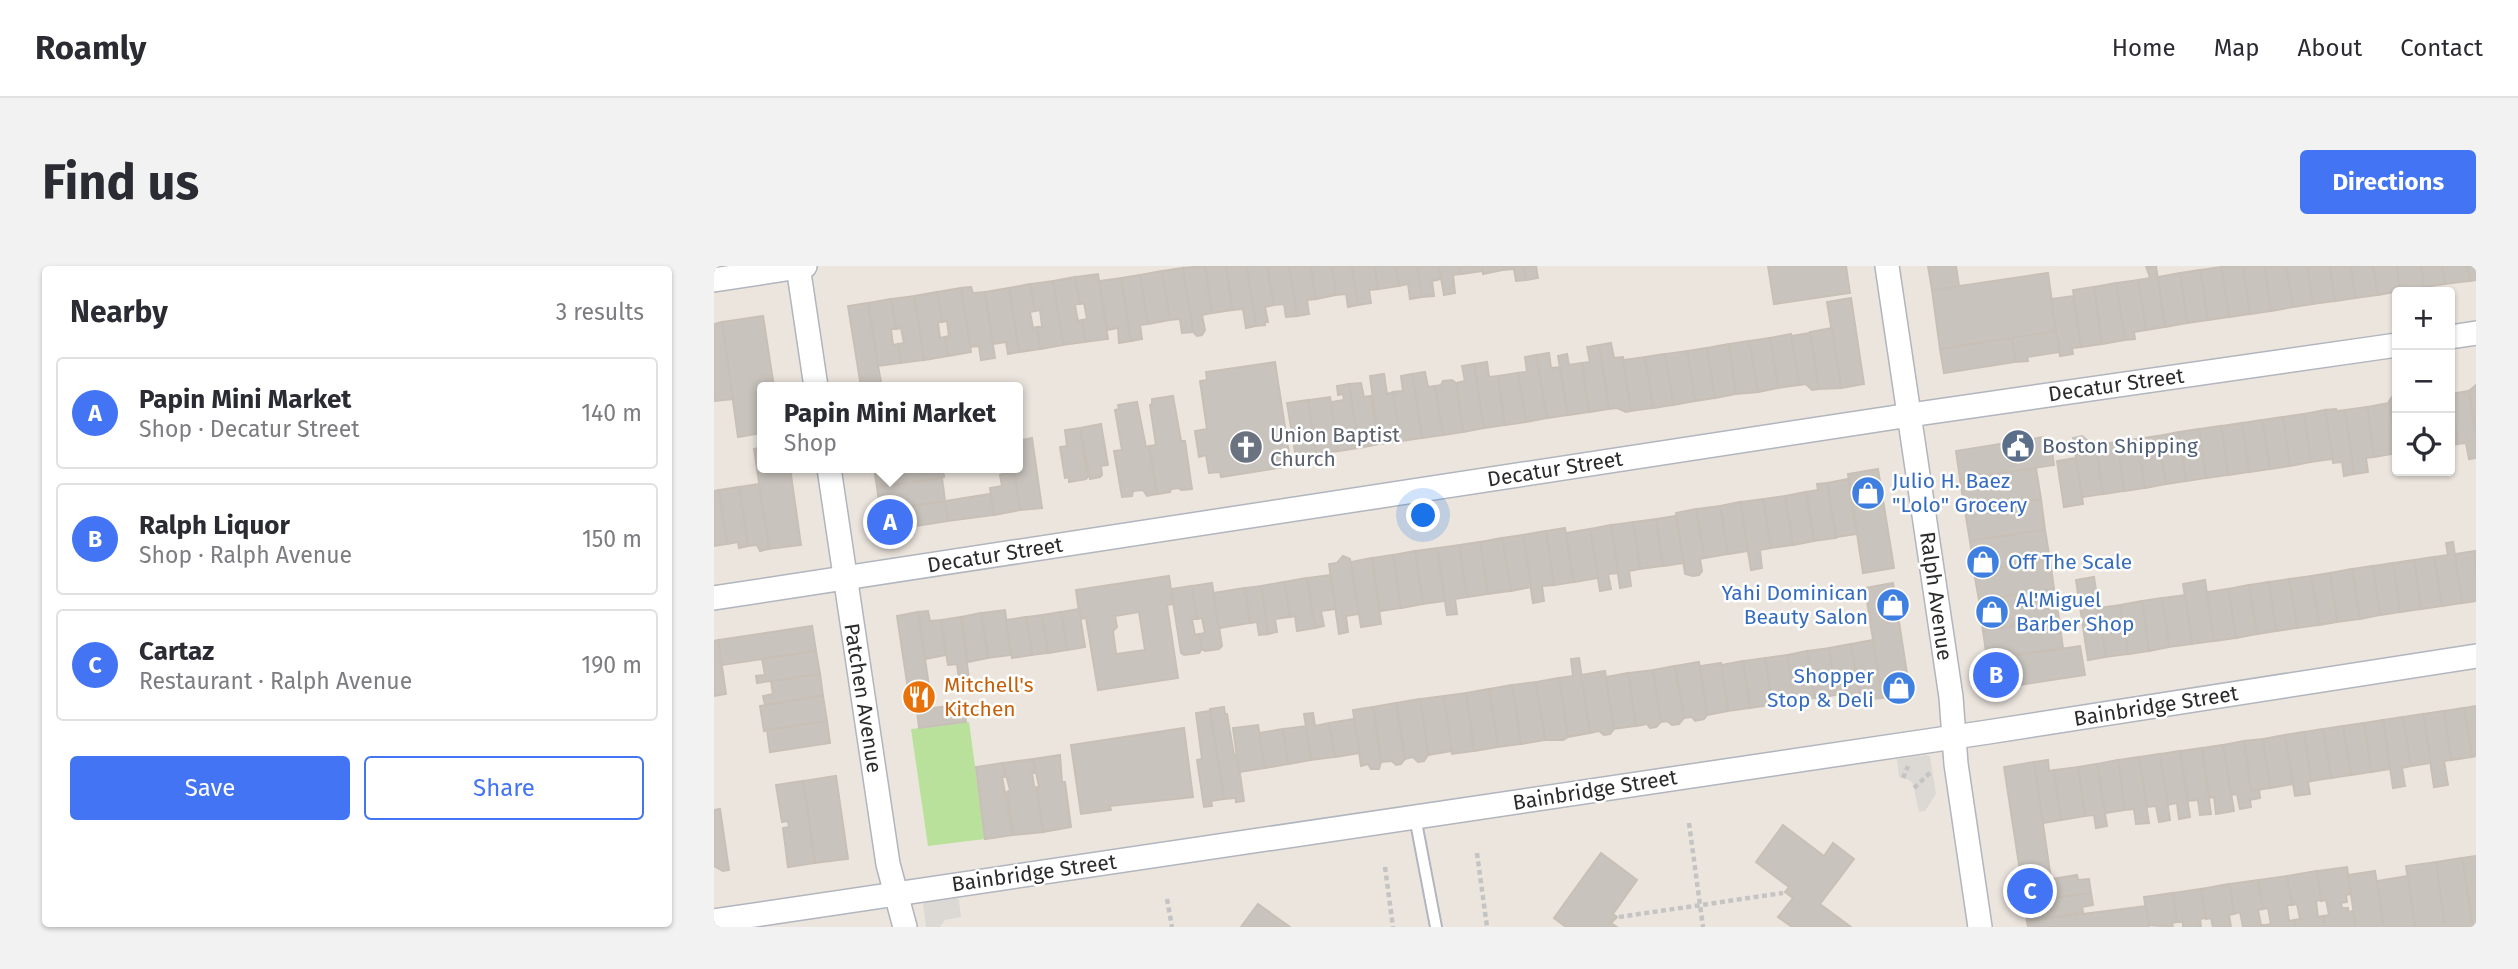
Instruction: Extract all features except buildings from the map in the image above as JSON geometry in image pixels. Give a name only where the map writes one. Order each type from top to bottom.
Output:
[{"type":"street","points":[[714,280],[800,266],[815,382]]},
{"type":"street","name":"Ralph Avenue","points":[[1887,266],[1951,697],[1980,927]]},
{"type":"street","points":[[2455,336],[2476,333]]},
{"type":"street","name":"Decatur Street","points":[[714,598],[1910,415],[2392,346]]},
{"type":"street","name":"Patchen Avenue","points":[[829,473],[888,864],[905,927]]},
{"type":"street","name":"Bainbridge Street","points":[[714,921],[1954,737],[2476,656]]},
{"type":"lane","points":[[1415,817],[1436,927]]},
{"type":"path","points":[[1914,788],[1932,771]]},
{"type":"path","points":[[1689,823],[1703,927]]},
{"type":"path","points":[[1477,853],[1488,927]]},
{"type":"path","points":[[1385,867],[1393,927]]},
{"type":"path","points":[[1619,916],[1699,907],[1783,893]]},
{"type":"path","points":[[1167,899],[1172,927]]},
{"type":"green space","points":[[969,722],[985,839],[928,846],[911,729]]},
{"type":"shaded area","points":[[1930,756],[1936,794],[1925,811],[1919,812],[1913,784],[1899,777],[1897,759]]},
{"type":"shaded area","points":[[955,897],[959,900],[961,917],[945,920],[940,927],[926,927],[923,903]]},
{"type":"place","name":"Boston Shipping","points":[[2018,446]]},
{"type":"place","name":"Union Baptist Church","points":[[1246,447]]},
{"type":"place","name":"Julio H. Baez \"Lolo\" Grocery","points":[[1868,493]]},
{"type":"place","name":"Papin Mini Market","points":[[890,522]]},
{"type":"place","name":"Off The Scale","points":[[1983,562]]},
{"type":"place","name":"Yahi Dominican Beauty Salon","points":[[1893,605]]},
{"type":"place","name":"Al'Miguel Barber Shop","points":[[1992,612]]},
{"type":"place","name":"Ralph Liquor","points":[[1996,675]]},
{"type":"place","name":"Shopper Stop & Deli","points":[[1899,688]]},
{"type":"place","name":"Mitchell's Kitchen","points":[[919,697]]},
{"type":"place","name":"Cartaz","points":[[2030,891]]}]
